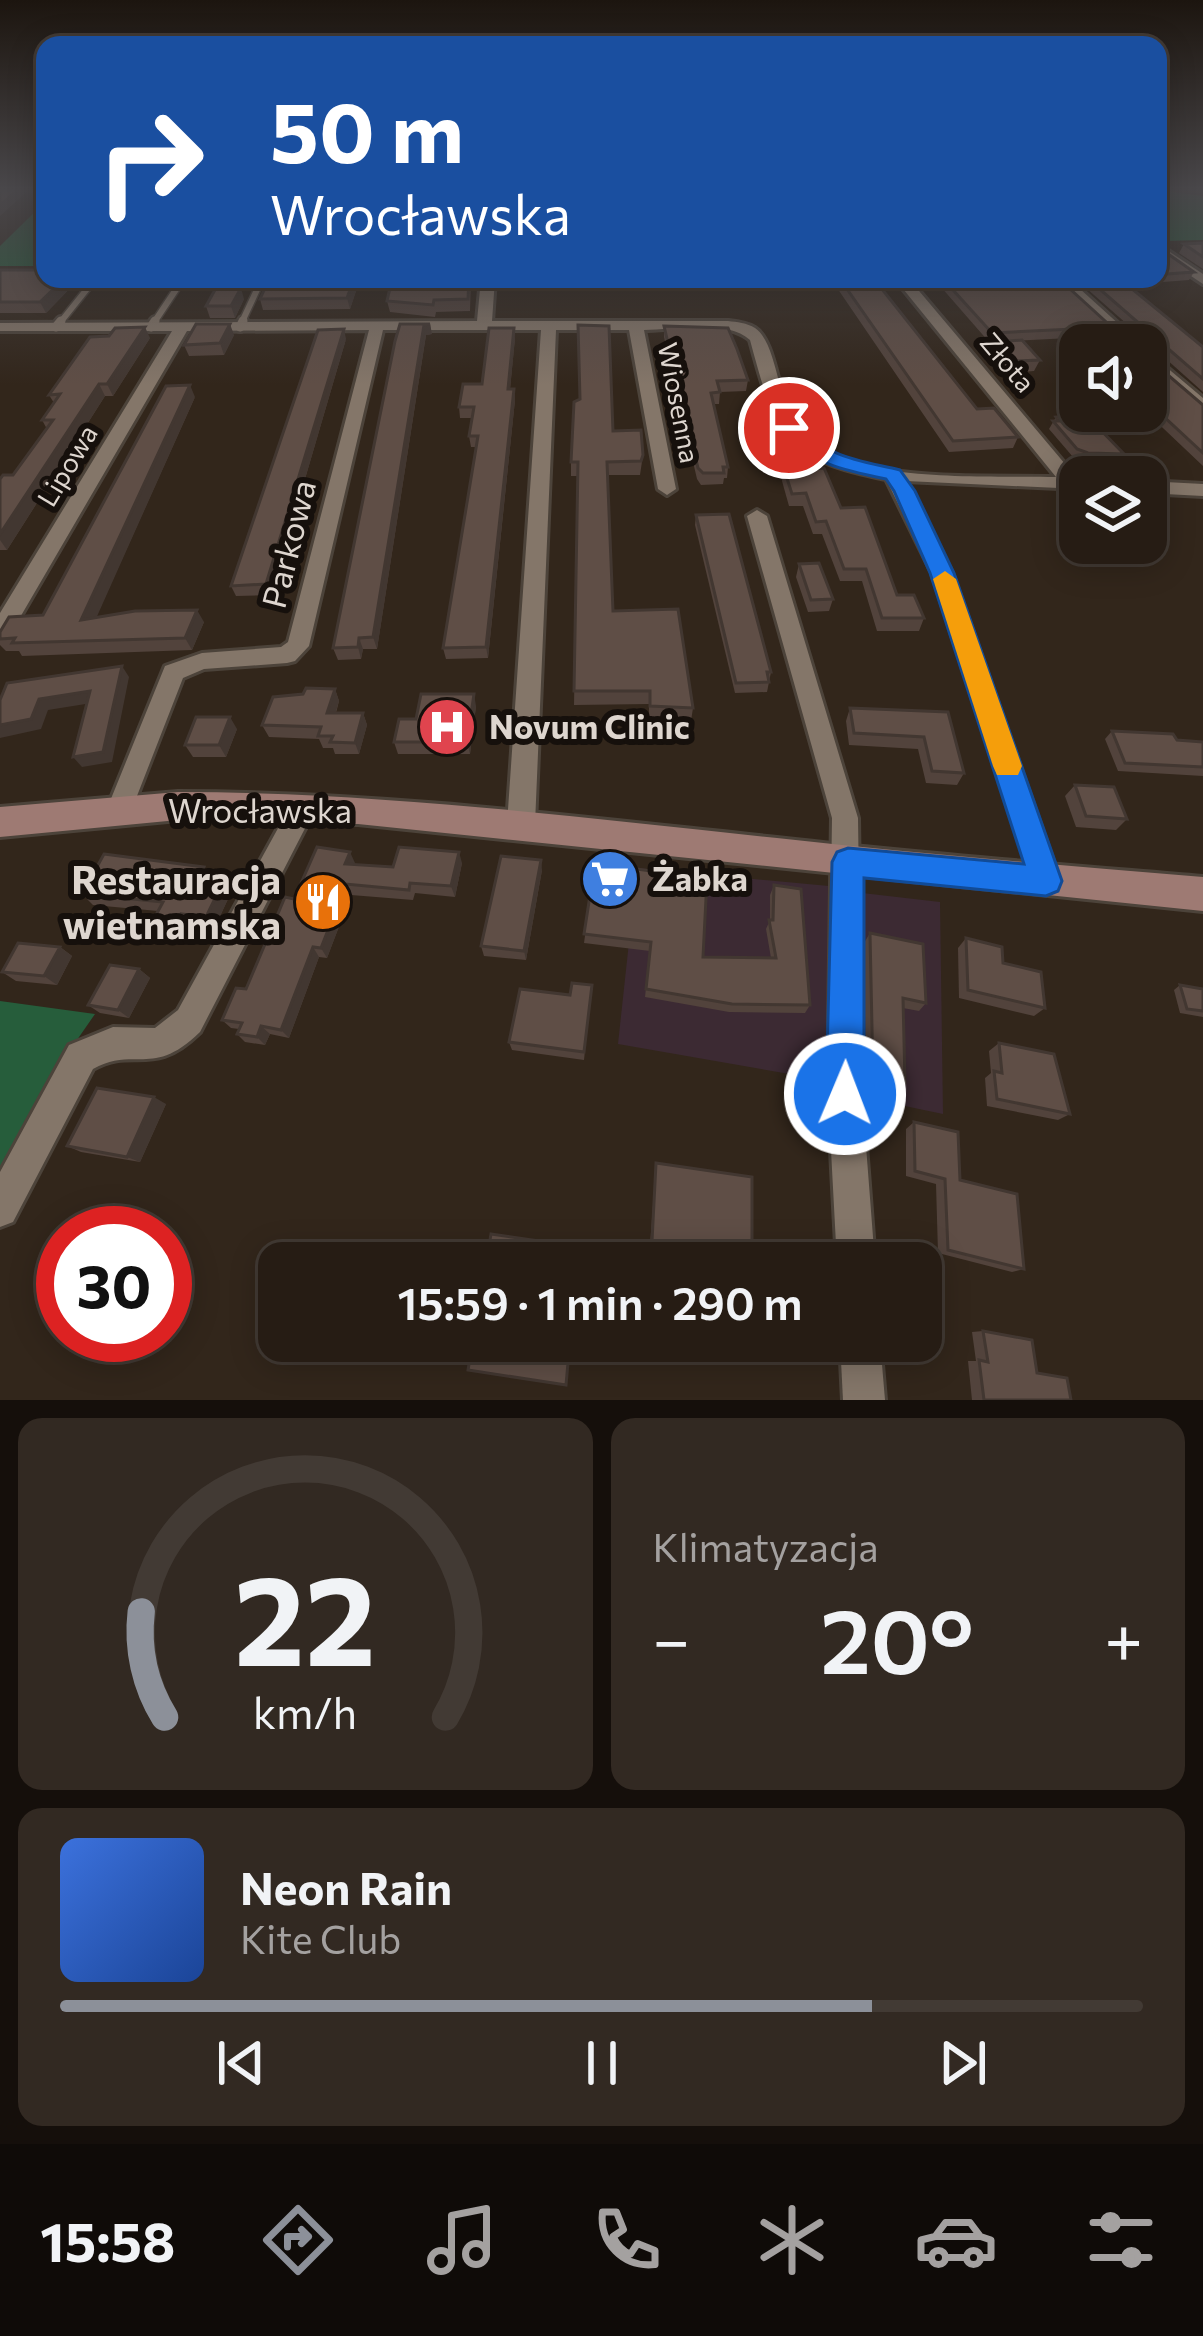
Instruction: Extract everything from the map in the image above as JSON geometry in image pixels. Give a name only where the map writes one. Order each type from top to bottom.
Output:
[{"type":"street","points":[[1173,254],[1203,276]]},
{"type":"street","points":[[484,326],[487,288]]},
{"type":"street","name":"Złota","points":[[910,288],[1059,464]]},
{"type":"street","points":[[1071,288],[1111,324]]},
{"type":"street","name":"Parkowa","points":[[119,811],[173,672],[202,661],[287,655],[298,646],[377,326]]},
{"type":"street","points":[[521,824],[549,326]]},
{"type":"street","name":"Wiosenna","points":[[636,326],[667,489]]},
{"type":"street","name":"Lipowa","points":[[0,632],[182,327]]},
{"type":"street","name":"Wiosenna","points":[[0,328],[747,329],[757,338],[789,428],[799,443],[836,463],[893,474]]},
{"type":"street","points":[[1167,374],[1203,406]]},
{"type":"street","points":[[1046,881],[942,573],[893,474],[1059,482]]},
{"type":"street","points":[[1167,488],[1203,490]]},
{"type":"street","points":[[757,516],[845,818],[845,1094],[855,1242]]},
{"type":"street","points":[[0,1209],[81,1058],[101,1044],[153,1048],[170,1042],[189,1021],[302,809]]},
{"type":"street","name":"Wrocławska","points":[[0,822],[119,811],[302,809],[521,824],[848,862],[1203,894]]},
{"type":"street","points":[[861,1362],[864,1400]]},
{"type":"lane","points":[[56,327],[88,288]]},
{"type":"lane","points":[[151,327],[176,288]]},
{"type":"lane","points":[[240,327],[258,288]]},
{"type":"shaded area","points":[[637,868],[829,886],[835,1082],[618,1044]]},
{"type":"shaded area","points":[[845,891],[940,902],[943,1114],[857,1096]]},
{"type":"green space","points":[[0,254],[36,254],[36,266],[0,266]]},
{"type":"green space","points":[[0,1001],[95,1014],[61,1063],[0,1180]]},
{"type":"building","points":[[1167,254],[1169,254],[1194,272],[1167,274]]},
{"type":"building","points":[[0,270],[36,270],[36,288],[55,288],[40,302],[0,302]]},
{"type":"building","points":[[216,288],[241,288],[231,306],[206,306]]},
{"type":"building","points":[[265,288],[351,288],[347,298],[260,299]]},
{"type":"building","points":[[390,288],[469,288],[468,299],[434,300],[433,305],[387,301]]},
{"type":"building","points":[[846,288],[881,288],[977,409],[994,408],[1018,437],[953,441]]},
{"type":"building","points":[[951,288],[1069,288],[1108,324],[1059,324],[1059,330],[992,333]]},
{"type":"building","points":[[1098,288],[1131,288],[1203,347],[1203,379],[1167,348],[1167,324],[1140,324]]},
{"type":"building","points":[[196,324],[230,324],[220,343],[184,345]]},
{"type":"building","points":[[400,324],[430,324],[424,325],[373,637],[359,638],[358,647],[333,648],[395,341]]},
{"type":"building","points":[[578,325],[609,326],[613,431],[641,430],[641,461],[607,462],[613,611],[678,609],[693,708],[650,706],[650,691],[574,691],[578,462],[571,462],[574,402],[580,399]]},
{"type":"building","points":[[664,326],[728,328],[737,349],[748,380],[717,381],[720,392],[711,393],[728,467],[723,467],[724,473],[703,473],[698,468]]},
{"type":"building","points":[[145,327],[107,384],[99,384],[0,534],[0,479],[13,475],[53,420],[42,420],[60,394],[49,395],[90,337],[109,336],[115,328]]},
{"type":"building","points":[[489,328],[514,328],[508,389],[514,389],[486,647],[443,648],[478,436],[469,436],[474,407],[459,407],[463,384],[482,384]]},
{"type":"building","points":[[344,329],[266,584],[231,586],[318,330]]},
{"type":"building","points":[[1022,340],[1040,360],[1013,361],[996,342]]},
{"type":"building","points":[[1167,374],[1203,405],[1203,453],[1167,420]]},
{"type":"building","points":[[190,385],[81,620],[135,611],[197,610],[185,638],[12,643],[15,638],[0,639],[9,617],[43,615],[166,386]]},
{"type":"building","points":[[1062,432],[1103,432],[1124,454],[1088,453],[1077,449]]},
{"type":"building","points":[[824,468],[841,508],[865,507],[897,595],[914,595],[924,618],[882,618],[866,569],[844,569],[826,521],[816,522],[806,493],[792,494],[784,469]]},
{"type":"building","points":[[729,514],[771,672],[767,672],[769,682],[736,683],[696,515]]},
{"type":"building","points":[[819,563],[833,599],[811,600],[799,564]]},
{"type":"building","points":[[122,666],[103,752],[73,757],[90,691],[39,699],[31,719],[0,725],[0,700],[7,683]]},
{"type":"building","points":[[306,688],[335,689],[327,713],[363,713],[355,743],[330,742],[333,736],[318,736],[321,727],[262,725],[273,697],[303,694]]},
{"type":"building","name":"Novum Clinic","points":[[421,694],[474,694],[467,742],[394,742],[399,719],[416,719]]},
{"type":"building","points":[[850,708],[948,712],[964,773],[932,771],[924,737],[854,733]]},
{"type":"building","points":[[196,717],[230,717],[219,745],[185,745]]},
{"type":"building","points":[[1112,731],[1173,734],[1177,740],[1203,742],[1203,767],[1125,763]]},
{"type":"building","points":[[1075,785],[1114,787],[1127,819],[1086,816]]},
{"type":"building","points":[[317,847],[350,852],[345,864],[393,867],[399,847],[459,852],[451,886],[410,883],[409,890],[346,884],[321,948],[313,947],[281,1030],[261,1026],[257,1037],[237,1034],[242,1023],[222,1020],[236,988],[246,989],[285,897],[294,899]]},
{"type":"building","points":[[104,854],[204,867],[202,872],[226,876],[206,917],[156,915],[163,902],[82,894]]},
{"type":"building","points":[[501,856],[541,860],[524,951],[481,946]]},
{"type":"building","points":[[595,863],[707,879],[703,957],[776,958],[769,920],[773,920],[774,885],[801,889],[810,1005],[732,1004],[646,989],[651,942],[584,934]]},
{"type":"building","points":[[870,933],[923,944],[926,1003],[903,998],[905,1083],[873,1076]]},
{"type":"building","points":[[966,938],[1002,947],[1003,963],[1041,972],[1045,1008],[968,990]]},
{"type":"building","points":[[18,943],[60,947],[44,976],[2,972]]},
{"type":"building","points":[[110,965],[139,969],[118,1010],[88,1005]]},
{"type":"building","points":[[572,983],[592,985],[584,1052],[509,1042],[520,989],[570,995]]},
{"type":"building","points":[[1180,985],[1203,989],[1203,1011],[1187,1009]]},
{"type":"building","points":[[999,1043],[1054,1054],[1070,1114],[997,1099],[994,1071],[1002,1073]]},
{"type":"building","points":[[97,1088],[154,1097],[127,1157],[67,1146]]},
{"type":"building","points":[[914,1122],[958,1132],[960,1180],[1017,1194],[1024,1269],[948,1250],[945,1179],[915,1171]]},
{"type":"building","points":[[656,1163],[752,1177],[752,1242],[652,1241]]},
{"type":"building","points":[[491,1234],[546,1242],[490,1242]]},
{"type":"building","points":[[983,1331],[1032,1340],[1037,1373],[1067,1378],[1071,1400],[984,1400],[979,1360],[988,1362]]},
{"type":"building","points":[[469,1362],[568,1362],[566,1385],[468,1370]]},
{"type":"slow traffic","points":[[945,579],[1008,766]]},
{"type":"place","name":"Novum Clinic","points":[[447,727]]},
{"type":"place","name":"Żabka","points":[[610,879]]},
{"type":"place","name":"Restauracja wietnamska","points":[[323,902]]},
{"type":"route","points":[[789,428],[812,452],[859,470],[893,474],[905,491],[942,573],[1046,881],[848,862],[845,1094]]}]
